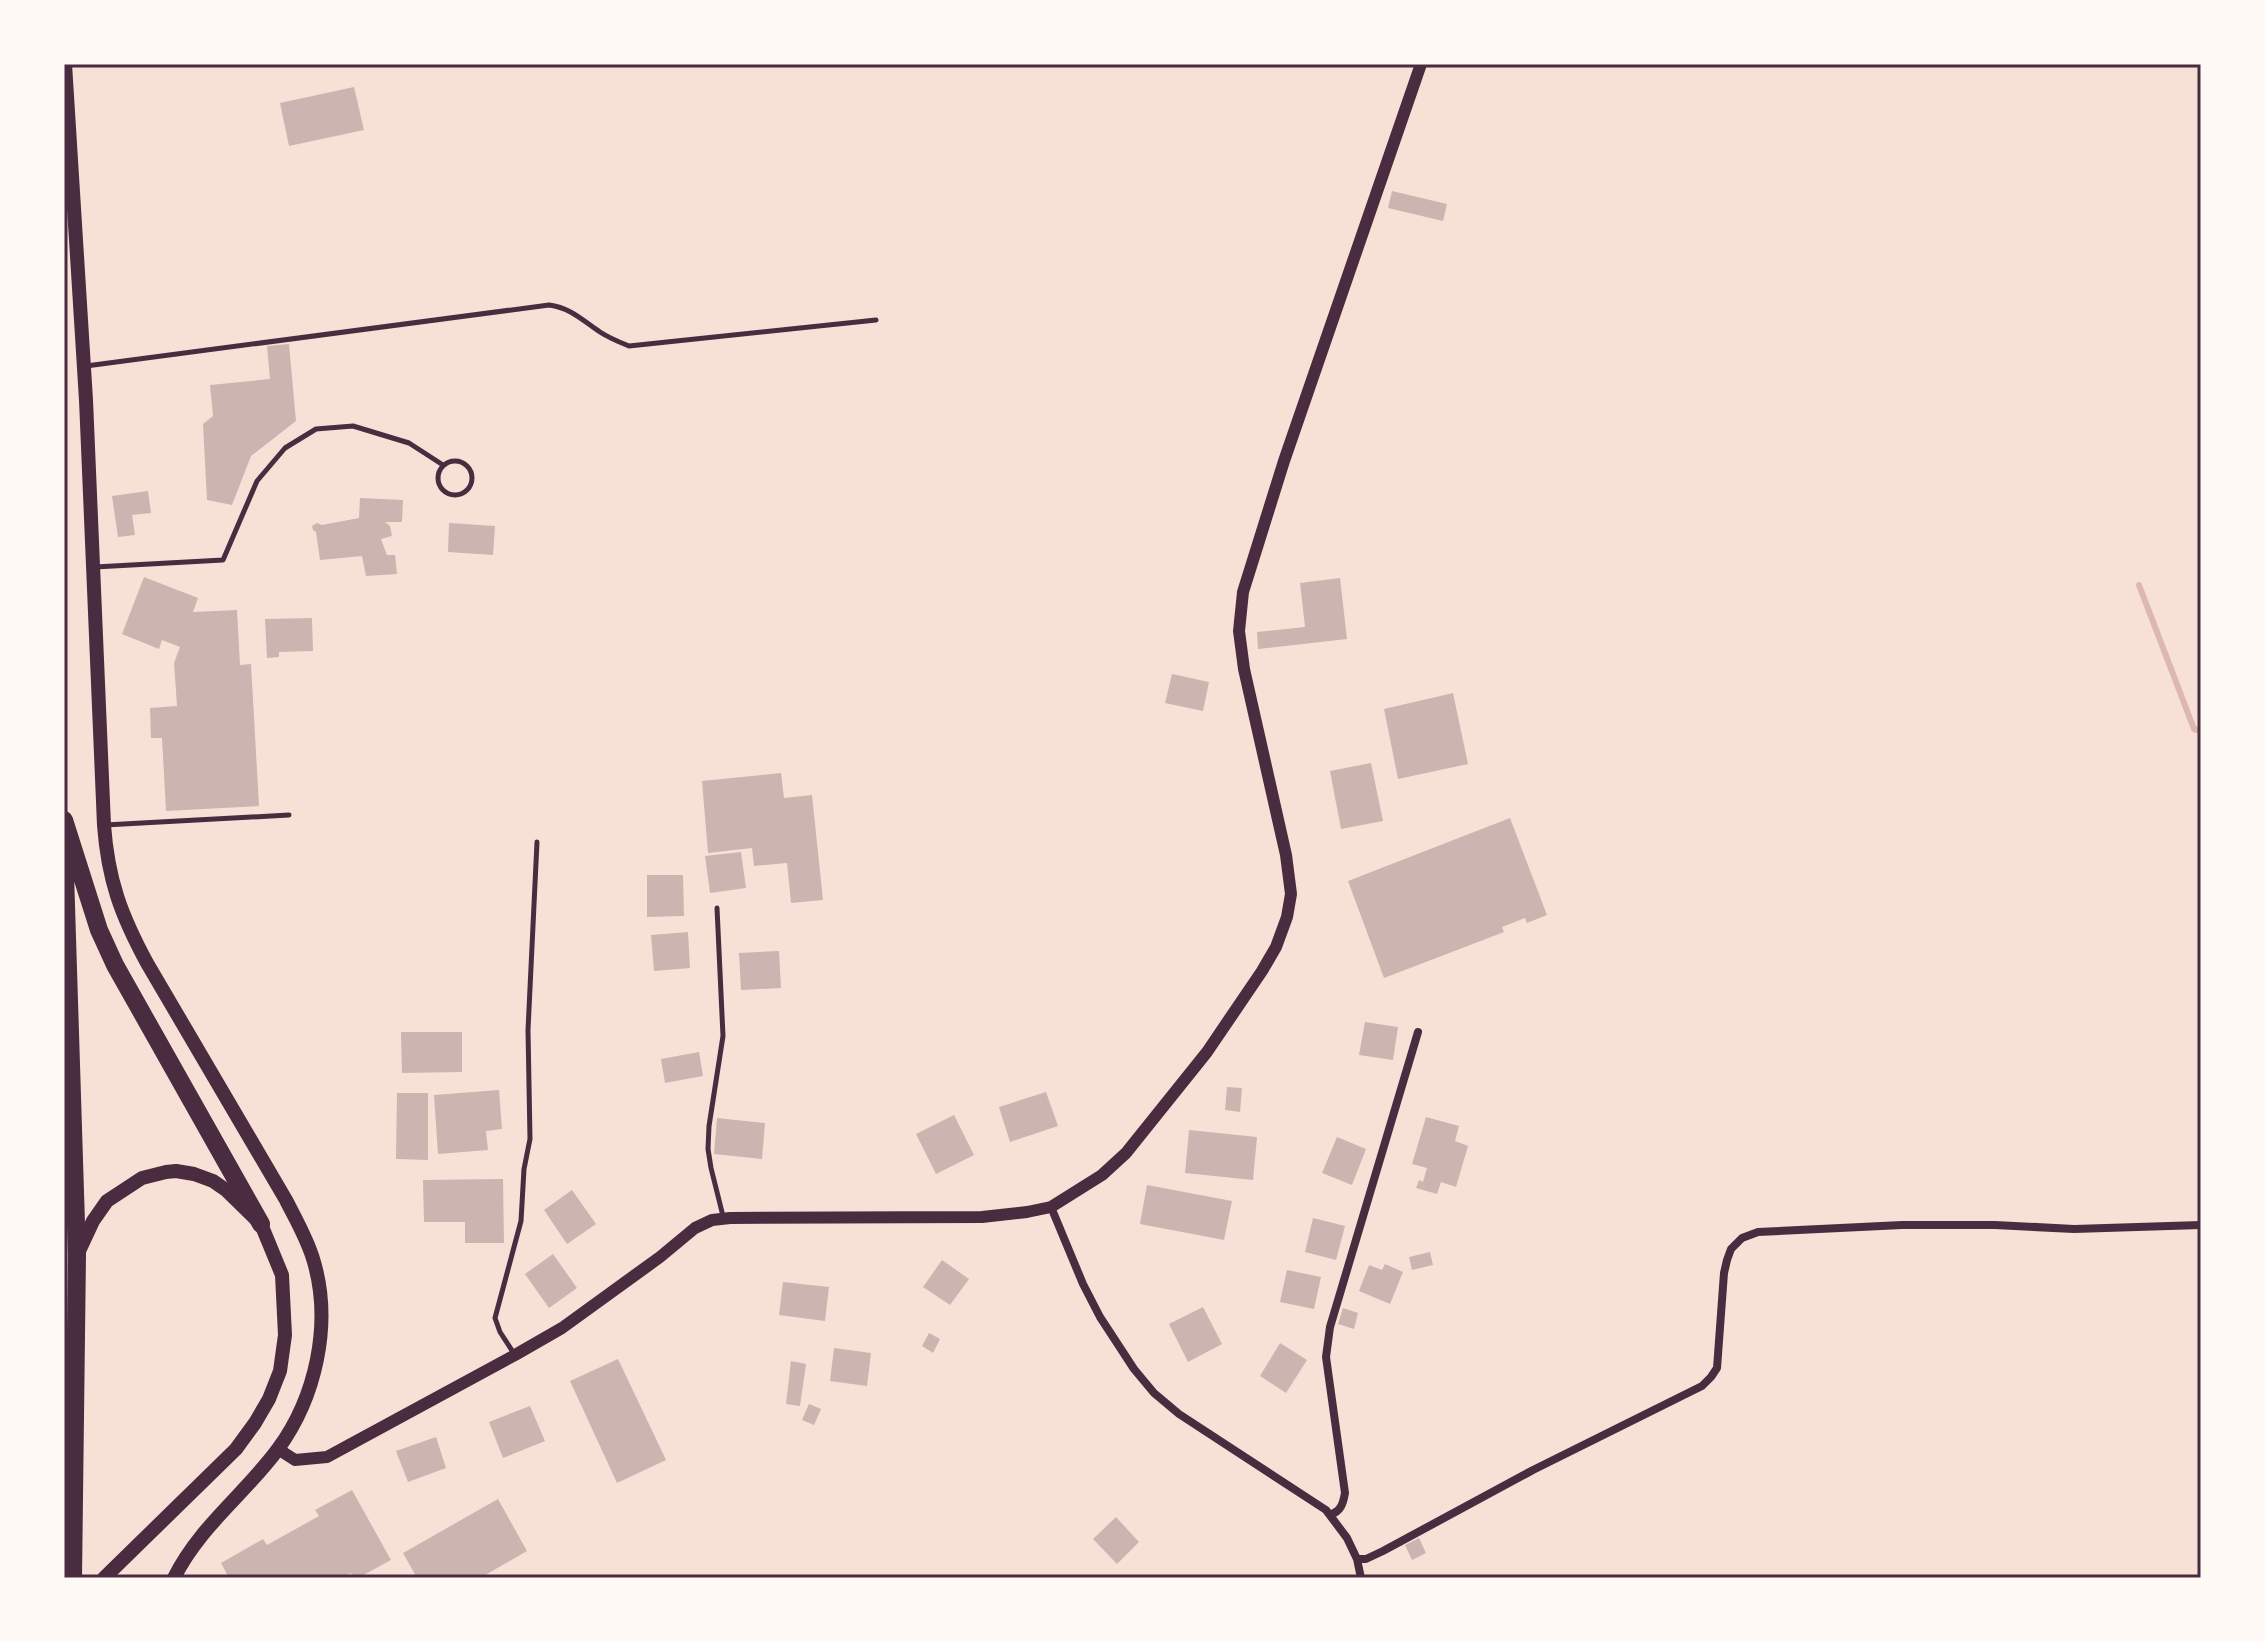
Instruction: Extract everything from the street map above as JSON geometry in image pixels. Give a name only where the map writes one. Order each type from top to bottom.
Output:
[{"type":"highway","points":[[64,820],[99,930],[115,965],[261,1224]]},
{"type":"highway","points":[[64,828],[77,1255],[73,1578]]},
{"type":"main road","points":[[65,64],[84,367],[104,825],[111,883],[132,937],[286,1200],[314,1262],[321,1312],[316,1366],[300,1411],[278,1449],[188,1551],[174,1578]]},
{"type":"main road","points":[[87,894],[111,883]]},
{"type":"main road","points":[[77,1255],[89,1228],[107,1201],[142,1178],[166,1172],[194,1174],[226,1190],[261,1224],[282,1275],[285,1335],[280,1371],[269,1399],[236,1449],[104,1578]]},
{"type":"street","points":[[278,1449],[295,1460],[327,1457],[562,1328],[695,1228],[712,1220],[982,1217],[1051,1207],[1102,1175],[1152,1123],[1235,1014],[1276,947],[1287,917],[1291,894],[1286,855],[1244,669],[1239,631],[1243,592],[1284,461],[1421,64]]},
{"type":"street","points":[[1330,1515],[1343,1504],[1345,1493],[1326,1357],[1330,1327],[1418,1032]]},
{"type":"street","points":[[1051,1207],[1100,1317],[1134,1369],[1154,1393],[1179,1414],[1330,1515],[1347,1538],[1357,1559],[1361,1578]]},
{"type":"street","points":[[1357,1559],[1366,1559],[1383,1551],[1533,1470],[1702,1386],[1717,1368],[1724,1273],[1731,1249],[1742,1238],[1770,1231],[1902,1225],[2074,1229],[2201,1225]]},
{"type":"lane","points":[[84,367],[549,305],[575,313],[599,331],[629,346],[876,320]]},
{"type":"lane","points":[[92,567],[223,560],[257,481],[285,448],[316,429],[353,426],[409,443],[443,465]]},
{"type":"lane","points":[[454,461],[465,464],[472,479],[468,490],[452,496],[442,491],[438,475],[443,465],[454,461]]},
{"type":"lane","points":[[104,825],[289,815]]},
{"type":"lane","points":[[515,1355],[495,1318],[521,1221],[524,1169],[530,1139],[528,1030],[537,842]]},
{"type":"lane","points":[[717,908],[723,1036],[708,1149],[724,1219]]},
{"type":"building","points":[[354,87],[364,130],[289,146],[280,103]]},
{"type":"building","points":[[1392,191],[1447,204],[1443,221],[1388,208]]},
{"type":"building","points":[[289,344],[296,421],[251,456],[232,505],[207,500],[203,424],[213,416],[210,385],[270,379],[267,346]]},
{"type":"building","points":[[148,491],[151,513],[132,515],[135,535],[118,537],[112,496]]},
{"type":"building","points":[[360,498],[403,500],[402,522],[385,522],[390,526],[392,536],[381,539],[387,555],[395,555],[397,574],[366,576],[362,556],[320,560],[316,532],[312,526],[359,518]]},
{"type":"building","points":[[449,523],[495,526],[493,555],[448,552]]},
{"type":"building","points":[[144,577],[198,598],[193,612],[237,610],[240,665],[251,664],[259,806],[166,811],[162,738],[151,738],[150,708],[177,706],[174,663],[180,647],[162,640],[159,649],[122,634]]},
{"type":"building","points":[[1340,578],[1347,639],[1258,649],[1257,632],[1305,627],[1300,583]]},
{"type":"building","points":[[312,618],[313,651],[279,652],[279,657],[267,658],[265,619]]},
{"type":"building","points":[[1172,674],[1209,682],[1203,711],[1165,703]]},
{"type":"building","points":[[1453,693],[1468,764],[1398,779],[1384,709]]},
{"type":"building","points":[[1371,763],[1383,821],[1341,829],[1330,771]]},
{"type":"building","points":[[781,773],[784,798],[812,795],[823,900],[791,903],[787,863],[754,866],[752,848],[708,853],[702,781]]},
{"type":"building","points":[[1510,818],[1547,915],[1527,923],[1525,918],[1502,927],[1504,932],[1384,978],[1348,881]]},
{"type":"building","points":[[741,852],[746,888],[710,893],[705,856]]},
{"type":"building","points":[[647,875],[683,875],[684,916],[647,917]]},
{"type":"building","points":[[688,932],[690,968],[654,971],[651,935]]},
{"type":"building","points":[[779,951],[781,988],[741,990],[739,953]]},
{"type":"building","points":[[1365,1022],[1398,1027],[1393,1060],[1359,1055]]},
{"type":"building","points":[[401,1032],[462,1032],[462,1072],[402,1073]]},
{"type":"building","points":[[699,1052],[703,1076],[665,1083],[661,1059]]},
{"type":"building","points":[[1227,1087],[1242,1088],[1240,1112],[1225,1110]]},
{"type":"building","points":[[499,1090],[502,1129],[486,1131],[488,1150],[438,1154],[434,1095]]},
{"type":"building","points":[[1046,1092],[1058,1126],[1010,1142],[999,1107]]},
{"type":"building","points":[[397,1093],[428,1093],[428,1160],[396,1159]]},
{"type":"building","points":[[954,1115],[974,1155],[936,1174],[916,1134]]},
{"type":"building","points":[[1426,1117],[1459,1126],[1455,1141],[1468,1146],[1456,1187],[1441,1182],[1437,1194],[1416,1188],[1419,1180],[1423,1182],[1427,1168],[1412,1164]]},
{"type":"building","points":[[717,1118],[765,1123],[762,1159],[714,1154]]},
{"type":"building","points":[[1189,1130],[1257,1137],[1253,1180],[1185,1173]]},
{"type":"building","points":[[1337,1137],[1366,1149],[1352,1185],[1322,1173]]},
{"type":"building","points":[[503,1179],[504,1243],[465,1243],[465,1222],[424,1222],[423,1180]]},
{"type":"building","points":[[1147,1185],[1232,1201],[1224,1240],[1140,1224]]},
{"type":"building","points":[[572,1190],[596,1224],[567,1244],[544,1210]]},
{"type":"building","points":[[1313,1218],[1345,1226],[1336,1260],[1305,1252]]},
{"type":"building","points":[[1430,1252],[1433,1265],[1412,1270],[1409,1257]]},
{"type":"building","points":[[553,1254],[577,1288],[549,1308],[525,1274]]},
{"type":"building","points":[[942,1260],[969,1279],[950,1305],[923,1287]]},
{"type":"building","points":[[1385,1264],[1403,1272],[1390,1304],[1359,1291],[1369,1265],[1382,1270]]},
{"type":"building","points":[[1287,1270],[1321,1277],[1314,1309],[1280,1302]]},
{"type":"building","points":[[783,1282],[829,1287],[825,1321],[779,1315]]},
{"type":"building","points":[[1203,1307],[1222,1344],[1188,1362],[1169,1324]]},
{"type":"building","points":[[1343,1308],[1358,1313],[1354,1329],[1338,1324]]},
{"type":"building","points":[[929,1333],[940,1339],[933,1353],[922,1346]]},
{"type":"building","points":[[1280,1343],[1307,1360],[1286,1393],[1260,1376]]},
{"type":"building","points":[[834,1348],[871,1353],[867,1386],[830,1381]]},
{"type":"building","points":[[618,1359],[666,1460],[617,1483],[570,1381]]},
{"type":"building","points":[[791,1361],[806,1364],[800,1406],[786,1404]]},
{"type":"building","points":[[809,1404],[821,1409],[814,1425],[802,1420]]},
{"type":"building","points":[[530,1406],[545,1441],[503,1458],[489,1422]]},
{"type":"building","points":[[436,1437],[446,1468],[408,1482],[396,1451]]},
{"type":"building","points":[[352,1490],[391,1560],[358,1578],[353,1578],[351,1573],[342,1578],[229,1578],[221,1563],[263,1539],[267,1545],[319,1516],[315,1510]]},
{"type":"building","points":[[498,1499],[527,1551],[480,1578],[417,1578],[403,1553]]},
{"type":"building","points":[[1116,1517],[1139,1542],[1117,1564],[1093,1539]]},
{"type":"building","points":[[1419,1538],[1426,1553],[1412,1560],[1405,1545]]},
{"type":"waterway","points":[[2139,585],[2194,729],[2201,731]]}]
